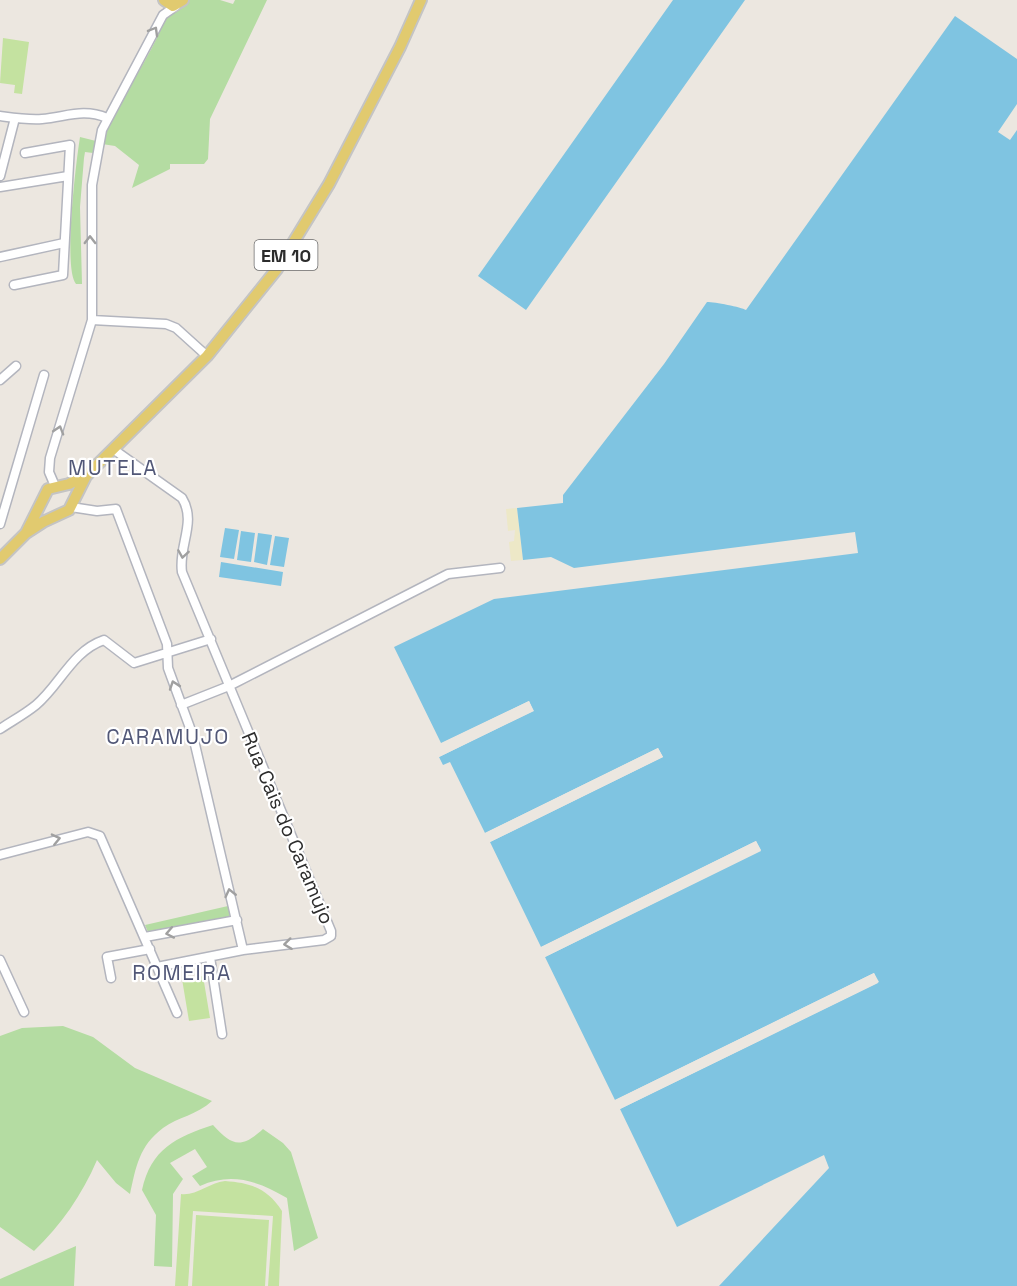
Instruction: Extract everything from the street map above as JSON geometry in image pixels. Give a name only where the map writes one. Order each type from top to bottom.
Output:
[{"type":"main road","points":[[164,0],[170,6],[179,3]]},
{"type":"main road","name":"EM 10","points":[[411,26],[421,0]]},
{"type":"main road","name":"EM 10","points":[[1,556],[26,533],[71,506],[88,474],[207,356],[244,313],[304,227],[411,26],[428,0]]},
{"type":"main road","name":"EM 10","points":[[26,533],[48,489],[57,485],[69,484],[88,474]]},
{"type":"main road","points":[[57,485],[69,491],[71,506]]},
{"type":"main road","points":[[43,496],[45,508],[50,513],[58,515]]},
{"type":"street","points":[[57,485],[49,472],[50,458],[92,320],[92,185],[97,148],[107,118],[137,60],[163,15],[179,3]]},
{"type":"street","points":[[0,116],[46,118],[93,112],[107,118]]},
{"type":"street","points":[[0,176],[15,118]]},
{"type":"street","points":[[14,285],[63,275],[70,145],[25,153]]},
{"type":"street","points":[[0,187],[68,176]]},
{"type":"street","points":[[0,257],[64,243]]},
{"type":"street","points":[[92,320],[166,324],[176,328],[207,356]]},
{"type":"street","points":[[0,380],[16,366]]},
{"type":"street","points":[[0,524],[44,375]]},
{"type":"street","name":"Rua Cais do Caramujo","points":[[112,449],[182,498],[188,507],[189,519],[182,572],[331,928],[331,936],[324,940],[243,950]]},
{"type":"street","points":[[71,506],[97,511],[116,509],[167,644],[168,668],[193,736],[243,950],[158,967]]},
{"type":"street","points":[[181,705],[229,687],[448,574],[500,568]]},
{"type":"street","points":[[0,729],[37,704],[75,659],[99,642],[104,640],[135,663],[211,639]]},
{"type":"street","points":[[0,855],[88,832],[96,832],[102,838],[177,1012]]},
{"type":"street","points":[[145,937],[237,920]]},
{"type":"street","points":[[111,978],[107,957],[150,949]]},
{"type":"street","points":[[210,957],[222,1034]]},
{"type":"street","points":[[1,964],[24,1012]]},
{"type":"green space","points":[[188,0],[220,0],[233,4],[235,0],[267,0],[210,119],[208,159],[204,164],[170,164],[170,169],[132,188],[139,165],[115,146],[102,144],[116,111],[152,49],[166,16],[184,6]]},
{"type":"green space","points":[[3,38],[29,42],[22,94],[14,93],[15,85],[0,83]]},
{"type":"green space","points":[[80,137],[96,141],[93,153],[85,152],[84,158],[80,207],[82,284],[76,284],[72,274],[70,237]]},
{"type":"green space","points":[[228,906],[230,917],[148,932],[145,925]]},
{"type":"green space","points":[[203,976],[210,1018],[189,1021],[182,979]]},
{"type":"green space","points":[[63,1026],[93,1037],[135,1068],[212,1101],[200,1110],[163,1128],[155,1135],[140,1158],[130,1194],[116,1183],[97,1160],[70,1209],[34,1251],[0,1227],[0,1036],[22,1028]]},
{"type":"green space","points":[[213,1125],[231,1141],[249,1140],[263,1129],[283,1143],[291,1152],[318,1238],[294,1251],[287,1198],[266,1187],[234,1179],[200,1186],[192,1176],[207,1167],[195,1149],[170,1163],[183,1179],[173,1194],[172,1267],[154,1266],[156,1215],[142,1190],[146,1176],[152,1164],[167,1147],[188,1134]]},
{"type":"green space","points":[[225,1181],[258,1188],[270,1197],[282,1211],[279,1286],[268,1286],[273,1216],[193,1211],[188,1286],[175,1286],[181,1194],[192,1193]]},
{"type":"green space","points":[[196,1215],[269,1220],[265,1286],[192,1286]]},
{"type":"green space","points":[[76,1246],[74,1286],[0,1286],[0,1279]]},
{"type":"sand","points":[[517,508],[523,560],[511,561],[509,542],[514,541],[515,530],[508,531],[506,509]]},
{"type":"water","points":[[673,0],[745,0],[526,310],[478,276]]},
{"type":"water","points":[[955,16],[1017,59],[1017,104],[998,132],[1010,140],[1017,130],[1017,1286],[719,1286],[829,1168],[824,1155],[677,1227],[620,1109],[878,983],[874,973],[615,1100],[545,957],[761,850],[756,841],[541,947],[490,842],[663,757],[658,748],[485,833],[450,762],[443,765],[439,757],[533,711],[529,701],[441,743],[394,647],[494,599],[858,553],[855,532],[574,568],[551,557],[523,560],[517,508],[563,503],[563,495],[664,364],[707,302],[746,310]]},
{"type":"water","points":[[225,528],[239,530],[234,559],[220,557]]},
{"type":"water","points":[[241,531],[255,533],[251,562],[237,560]]},
{"type":"water","points":[[258,533],[272,535],[267,565],[254,562]]},
{"type":"water","points":[[275,536],[289,538],[284,567],[270,565]]},
{"type":"water","points":[[221,562],[283,572],[281,586],[219,577]]},
{"type":"pier","points":[[529,701],[534,711],[439,757],[438,754],[530,709],[527,705],[442,746],[438,745]]},
{"type":"pier","points":[[658,748],[663,757],[490,842],[488,840],[659,756],[657,752],[486,836],[485,833]]},
{"type":"pier","points":[[756,841],[761,851],[545,957],[544,954],[757,849],[755,845],[542,950],[541,947]]},
{"type":"pier","points":[[874,973],[879,982],[620,1109],[618,1106],[875,981],[873,977],[616,1102],[615,1100]]},
{"type":"district","name":"MUTELA","points":[[113,467]]},
{"type":"district","name":"CARAMUJO","points":[[168,736]]},
{"type":"district","name":"ROMEIRA","points":[[182,972]]}]
